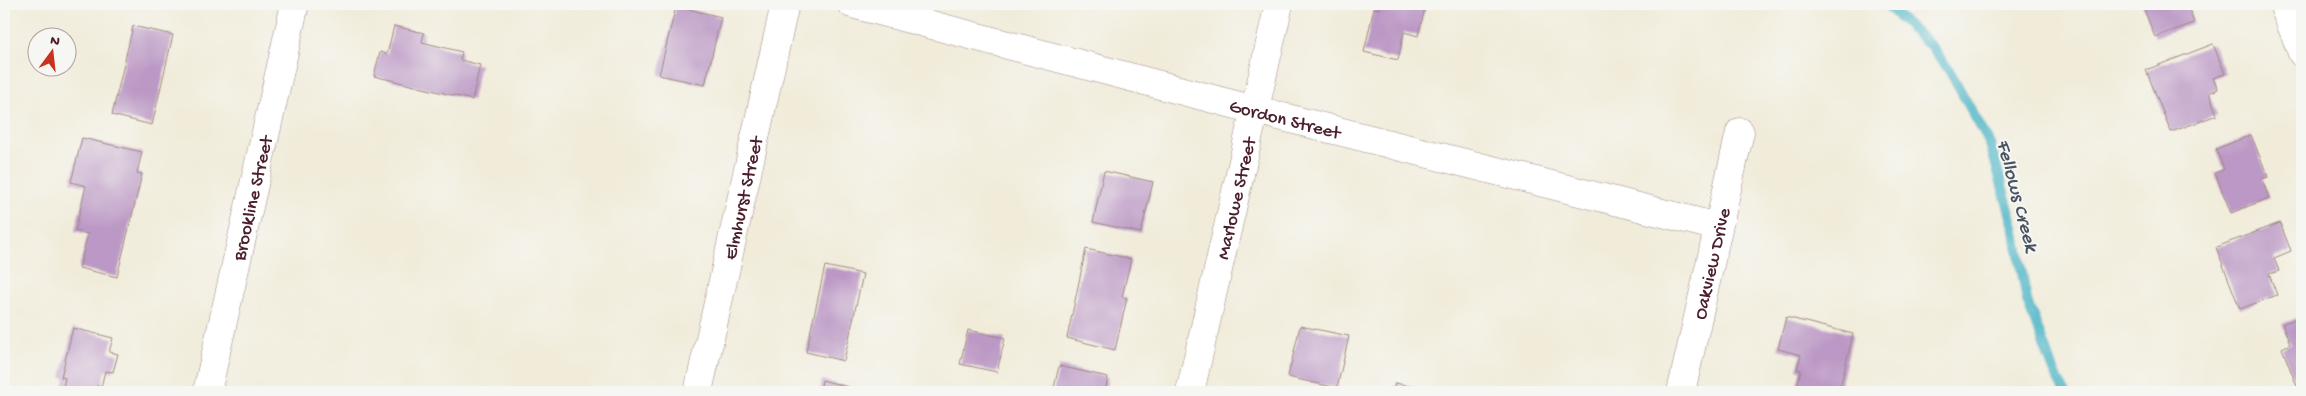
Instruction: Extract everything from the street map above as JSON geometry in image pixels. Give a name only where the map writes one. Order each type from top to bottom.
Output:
[{"type":"street","name":"Brookline Street","points":[[207,392],[295,4]]},
{"type":"street","name":"Elmhurst Street","points":[[698,392],[785,4]]},
{"type":"street","name":"Gordon Street","points":[[852,4],[1255,110],[1718,227]]},
{"type":"street","name":"Marlowe Street","points":[[1190,392],[1279,4]]},
{"type":"street","points":[[2283,4],[2302,53]]},
{"type":"street","name":"Oakview Drive","points":[[1681,392],[1740,132]]},
{"type":"building","points":[[1380,4],[1426,4],[1418,36],[1404,32],[1398,60],[1364,52],[1374,8],[1379,9]]},
{"type":"building","points":[[2142,4],[2187,4],[2194,23],[2155,37]]},
{"type":"building","points":[[676,6],[721,17],[705,85],[659,75]]},
{"type":"building","points":[[133,26],[173,35],[152,125],[112,115]]},
{"type":"building","points":[[394,26],[424,33],[422,42],[462,52],[460,60],[480,65],[472,100],[374,76],[380,52],[387,54]]},
{"type":"building","points":[[2213,44],[2225,74],[2213,78],[2218,89],[2209,93],[2217,115],[2171,132],[2146,70]]},
{"type":"building","points":[[2251,135],[2268,177],[2262,179],[2269,198],[2231,213],[2215,173],[2224,169],[2216,149]]},
{"type":"building","points":[[82,138],[142,152],[137,173],[142,174],[117,277],[79,268],[88,234],[75,231],[86,186],[71,182]]},
{"type":"building","points":[[1104,171],[1153,182],[1141,233],[1093,222]]},
{"type":"building","points":[[2280,223],[2291,251],[2274,258],[2279,271],[2269,274],[2277,295],[2240,309],[2216,247]]},
{"type":"building","points":[[1086,249],[1131,259],[1122,297],[1127,298],[1115,350],[1067,338]]},
{"type":"building","points":[[825,266],[863,274],[844,361],[806,352]]},
{"type":"building","points":[[2302,316],[2302,387],[2298,389],[2282,348],[2290,344],[2282,324]]},
{"type":"building","points":[[1786,317],[1853,334],[1839,392],[1810,392],[1796,389],[1801,370],[1797,369],[1801,355],[1778,349]]},
{"type":"building","points":[[1300,326],[1349,336],[1337,388],[1288,377]]},
{"type":"building","points":[[73,328],[113,338],[109,352],[118,354],[113,372],[105,371],[101,387],[97,386],[96,392],[62,392],[65,378],[61,377]]},
{"type":"building","points":[[968,330],[1005,338],[997,372],[960,364]]},
{"type":"building","points":[[1059,366],[1108,377],[1105,392],[1053,392]]},
{"type":"building","points":[[822,380],[867,392],[820,392]]},
{"type":"building","points":[[1395,383],[1433,391],[1433,392],[1393,392]]},
{"type":"waterway","name":"Fellows Creek","points":[[1885,4],[1931,46],[1949,70],[1990,144],[2014,227],[2027,301],[2056,376],[2065,392]]}]
